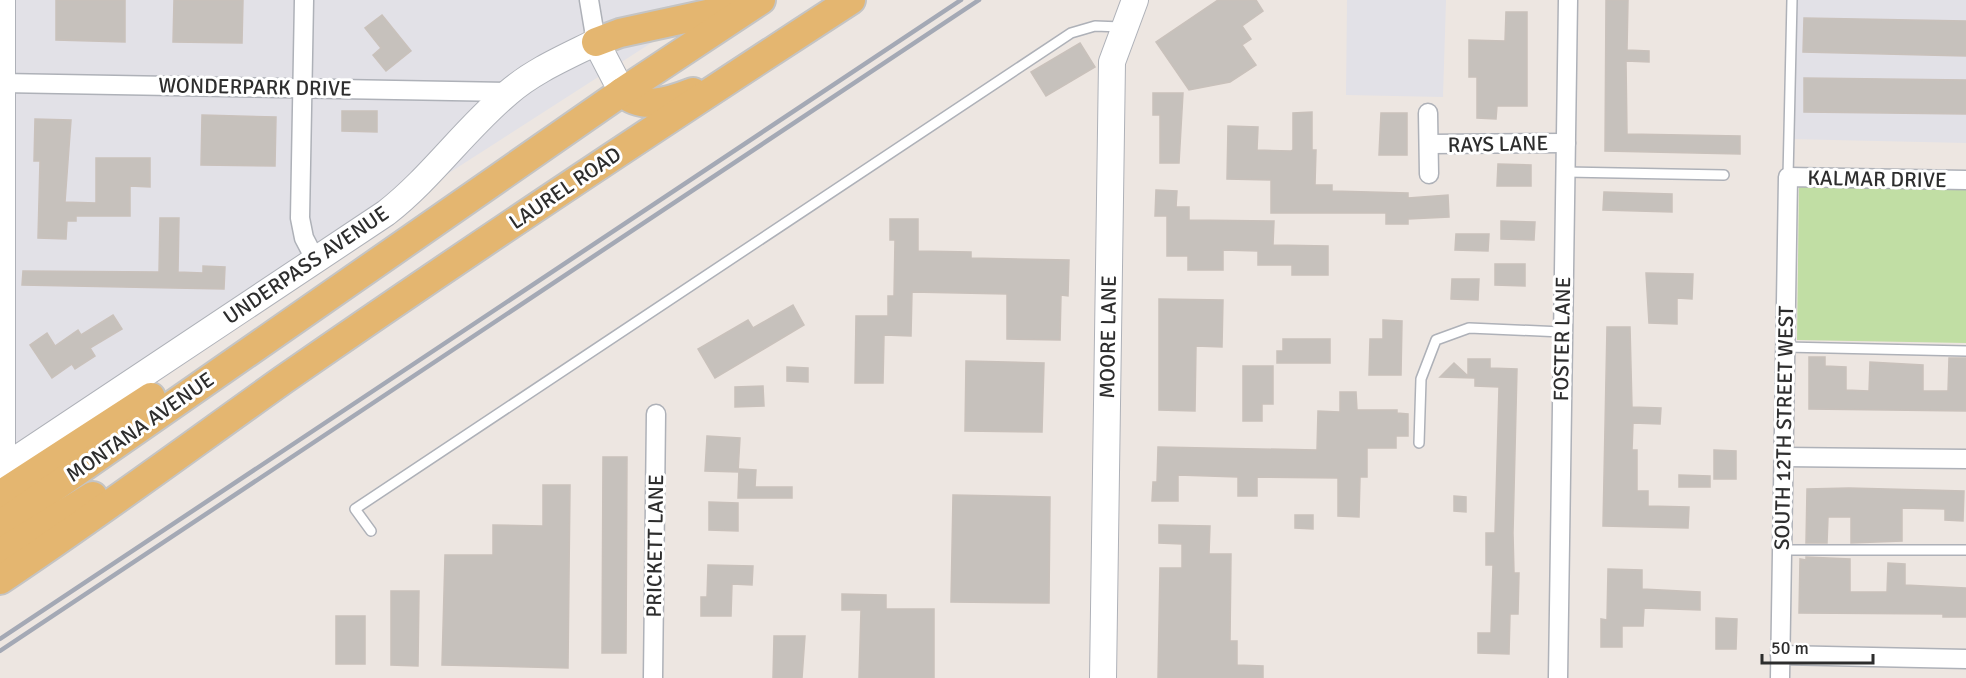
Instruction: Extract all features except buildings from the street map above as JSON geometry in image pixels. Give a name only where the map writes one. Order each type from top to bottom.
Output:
[{"type":"main road","points":[[596,42],[620,33],[761,0]]},
{"type":"main road","points":[[0,478],[232,348],[280,328],[622,92],[761,0]]},
{"type":"main road","name":"LAUREL ROAD","points":[[283,381],[572,183],[851,0]]},
{"type":"main road","points":[[622,92],[638,102],[665,101],[740,72]]},
{"type":"main road","points":[[572,183],[625,123],[627,112],[622,92]]},
{"type":"main road","name":"MONTANA AVENUE","points":[[0,525],[280,328]]},
{"type":"main road","points":[[0,580],[85,523],[283,381]]},
{"type":"main road","name":"MONTANA AVENUE","points":[[0,553],[283,381]]},
{"type":"street","points":[[0,478],[2,0]]},
{"type":"street","points":[[304,0],[300,224],[304,238],[315,259]]},
{"type":"street","points":[[589,0],[596,42],[622,92]]},
{"type":"street","name":"MOORE LANE","points":[[1103,678],[1112,62],[1135,0]]},
{"type":"street","name":"FOSTER LANE","points":[[1558,678],[1568,0]]},
{"type":"street","name":"UNDERPASS AVENUE","points":[[0,478],[401,201],[508,92],[536,73],[596,42]]},
{"type":"street","name":"WONDERPARK DRIVE","points":[[2,83],[508,92]]},
{"type":"street","name":"RAYS LANE","points":[[1428,113],[1429,174]]},
{"type":"street","name":"RAYS LANE","points":[[1429,144],[1566,143]]},
{"type":"street","name":"KALMAR DRIVE","points":[[1788,177],[1966,180]]},
{"type":"street","name":"SOUTH 12TH STREET WEST","points":[[1780,678],[1788,177]]},
{"type":"street","name":"PRICKETT LANE","points":[[653,678],[656,414]]},
{"type":"street","points":[[1784,457],[1966,459]]},
{"type":"street","points":[[1780,656],[1966,659]]},
{"type":"lane","points":[[1788,177],[1792,0]]},
{"type":"lane","points":[[371,531],[356,509],[1071,33],[1095,26],[1124,28]]},
{"type":"lane","points":[[1566,172],[1724,175]]},
{"type":"lane","points":[[1419,443],[1421,379],[1436,340],[1469,328],[1562,332]]},
{"type":"lane","points":[[1785,347],[1966,351]]},
{"type":"lane","points":[[1782,550],[1966,550]]},
{"type":"shaded area","points":[[0,0],[718,0],[315,259],[0,470]]},
{"type":"shaded area","points":[[1347,0],[1446,0],[1443,97],[1346,95]]},
{"type":"shaded area","points":[[1791,0],[1966,0],[1966,143],[1789,139]]},
{"type":"green space","points":[[1799,182],[1966,185],[1966,343],[1797,340]]},
{"type":"railway","points":[[0,639],[961,0]]},
{"type":"railway","points":[[0,651],[979,0]]}]
